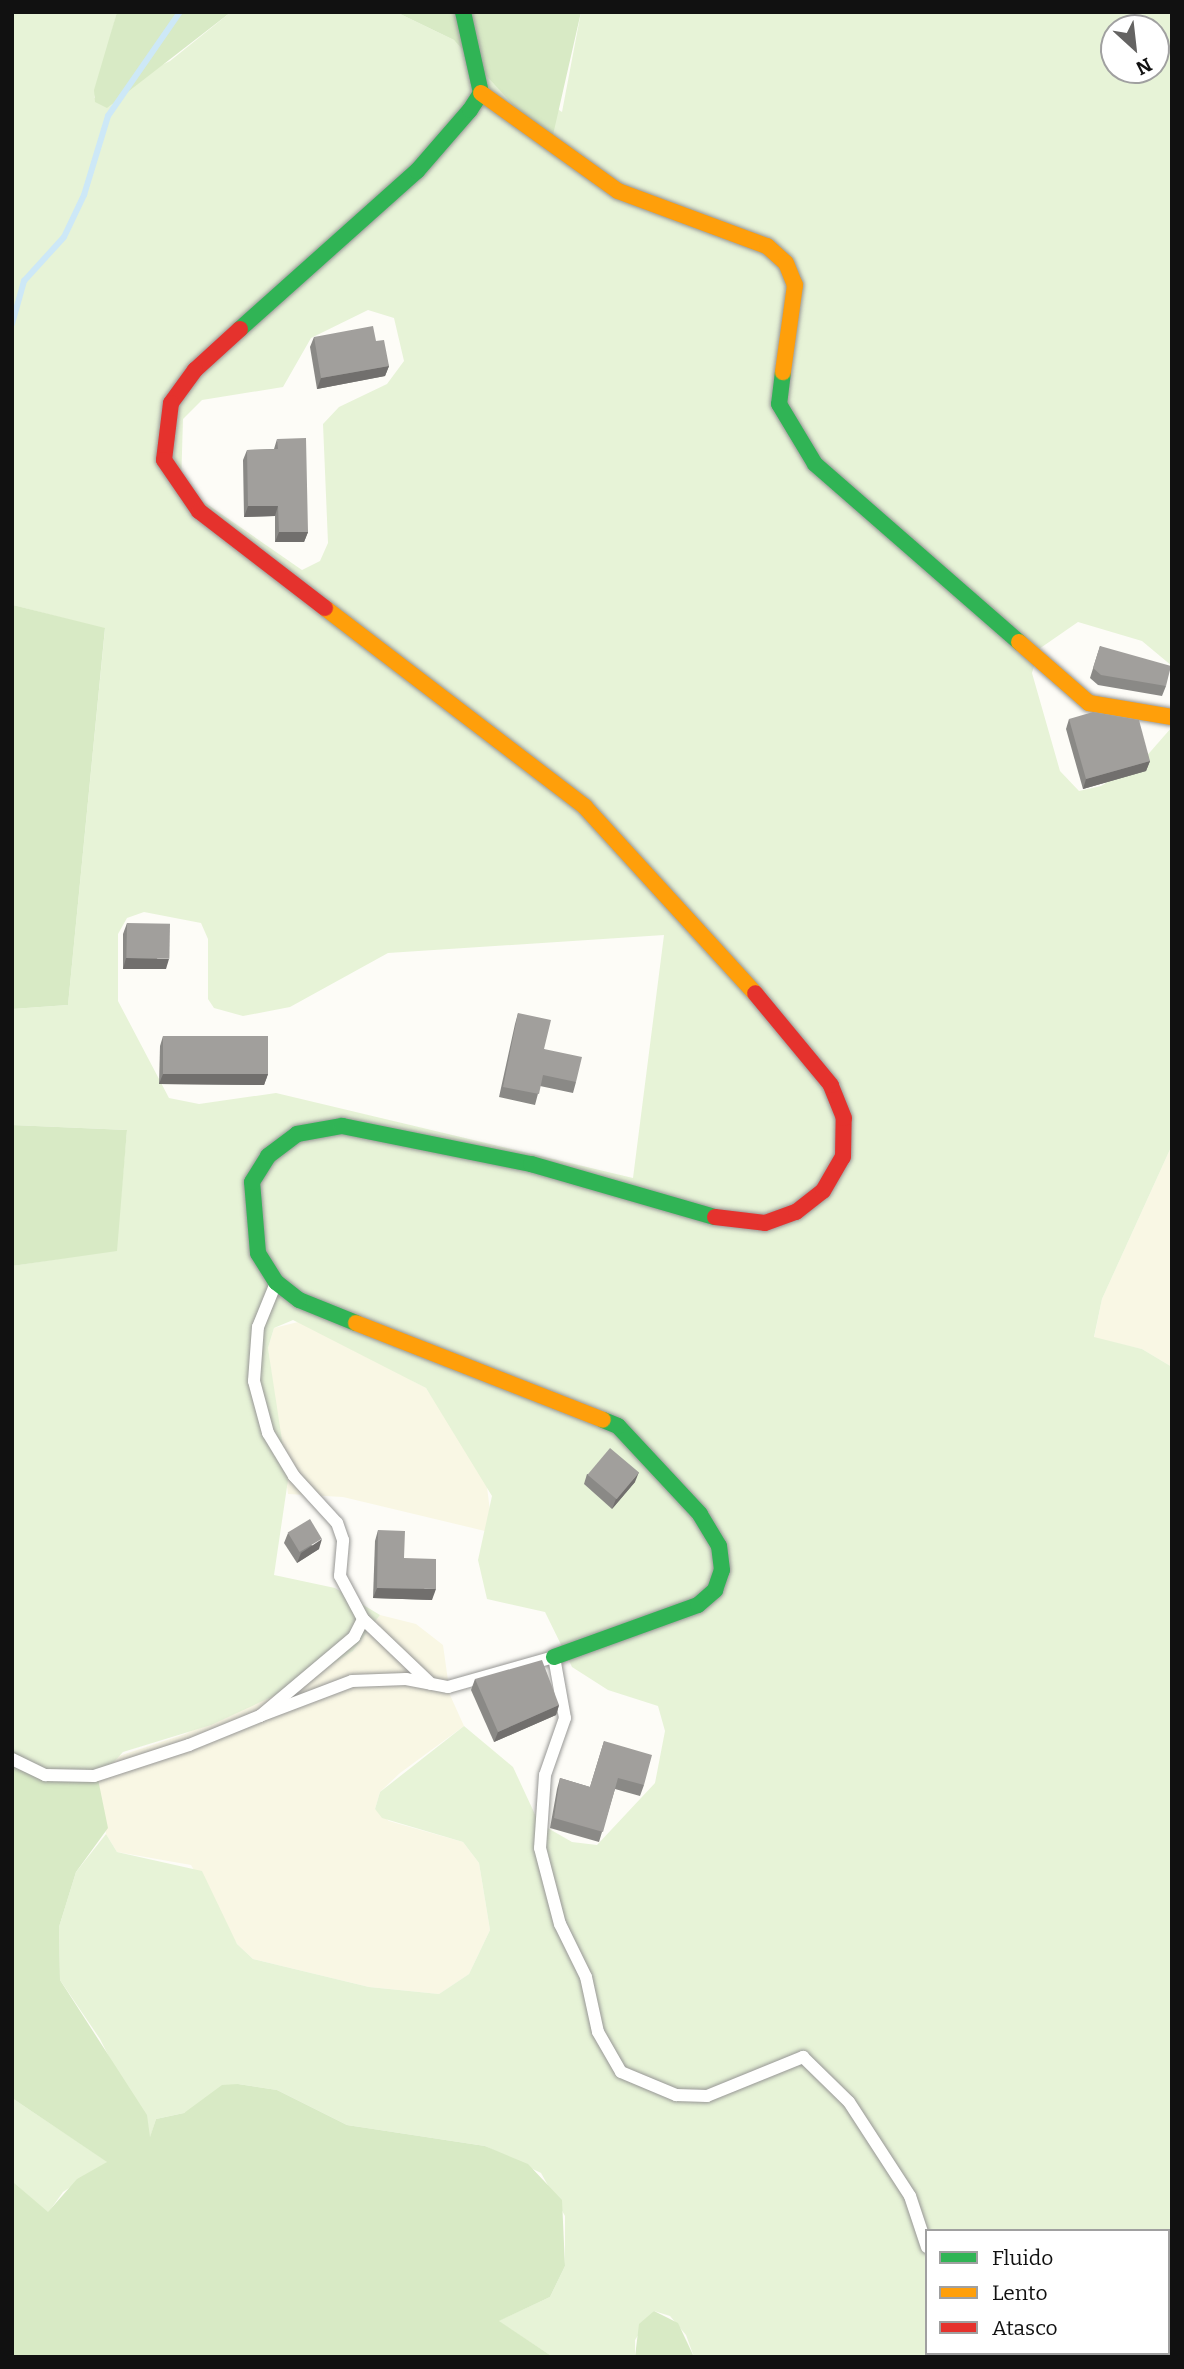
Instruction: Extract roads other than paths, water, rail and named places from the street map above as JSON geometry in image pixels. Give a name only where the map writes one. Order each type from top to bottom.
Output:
[{"type":"street","points":[[463,12],[481,93],[618,191],[767,246],[786,263],[795,285],[779,404],[815,464],[1089,703],[1172,717]]},
{"type":"street","points":[[481,93],[417,171],[195,370],[171,403],[164,460],[199,511],[585,807],[622,842],[701,925],[831,1085],[844,1118],[843,1157],[823,1191],[796,1212],[765,1223],[703,1214],[415,1138],[342,1126],[298,1134],[268,1156],[252,1182],[258,1253],[276,1282],[299,1300],[618,1426],[701,1514],[719,1546],[722,1570],[715,1590],[698,1605],[554,1657]]},
{"type":"lane","points":[[276,1282],[258,1327],[254,1381],[268,1433],[294,1476],[337,1523],[343,1540],[340,1576],[363,1619],[431,1684]]},
{"type":"lane","points":[[260,1716],[328,1663],[363,1619]]},
{"type":"lane","points":[[12,1759],[45,1776],[94,1776],[352,1681],[448,1687],[554,1657],[565,1718],[545,1775],[540,1848],[559,1924],[586,1977],[598,2032],[621,2072],[676,2095],[707,2096],[803,2057],[849,2102],[910,2196],[925,2240]]},
{"type":"waterway","points":[[12,324],[24,281],[64,237],[84,195],[108,116],[180,12]]}]
